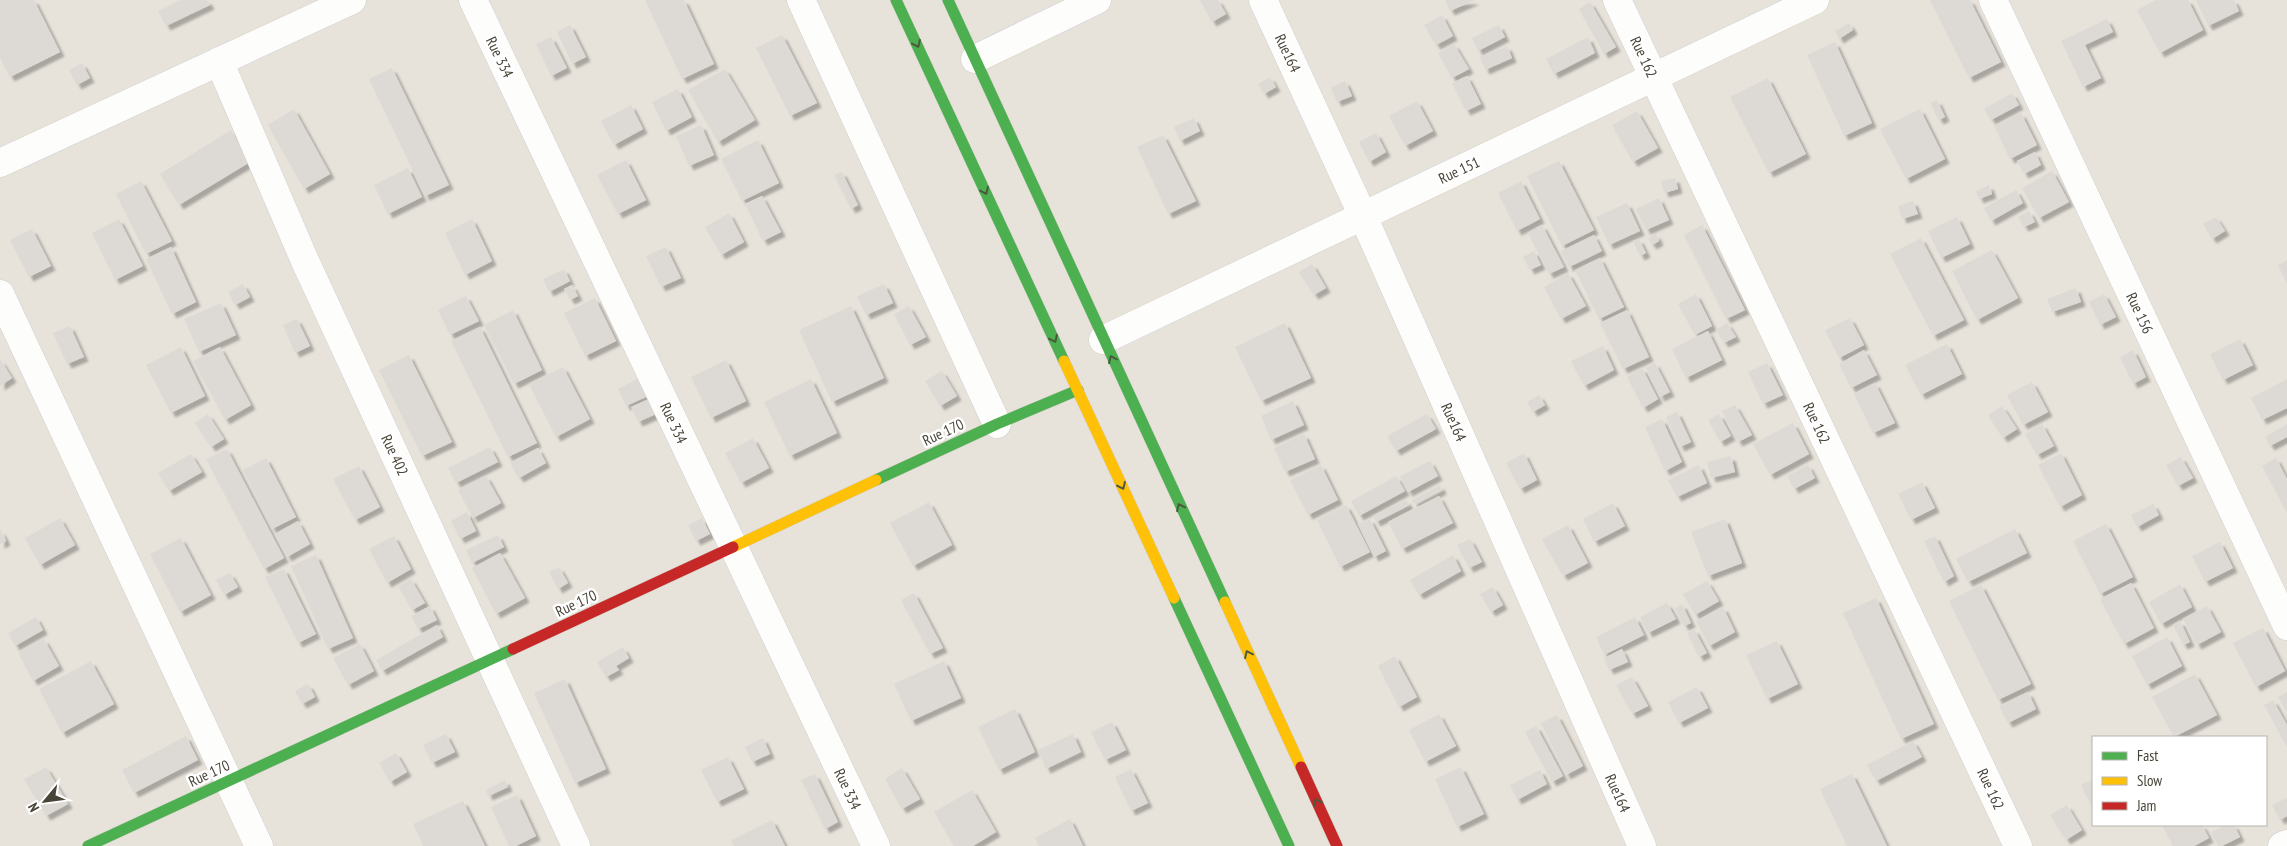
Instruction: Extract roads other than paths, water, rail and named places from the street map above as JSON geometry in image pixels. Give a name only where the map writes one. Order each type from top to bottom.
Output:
[{"type":"main road","points":[[896,0],[1289,846]]},
{"type":"main road","points":[[948,0],[1337,846]]},
{"type":"main road","name":"Rue 170","points":[[88,846],[997,424],[1078,390]]},
{"type":"street","points":[[0,163],[352,0]]},
{"type":"street","name":"Rue 334","points":[[473,0],[876,846]]},
{"type":"street","points":[[801,0],[997,424]]},
{"type":"street","points":[[975,59],[1097,0]]},
{"type":"street","name":"Rue164","points":[[1264,0],[1363,216],[1642,846]]},
{"type":"street","name":"Rue 162","points":[[1617,0],[2018,846]]},
{"type":"street","name":"Rue 151","points":[[1103,340],[1815,0]]},
{"type":"street","name":"Rue 156","points":[[1993,0],[2287,626]]},
{"type":"street","name":"Rue 402","points":[[219,61],[305,261],[576,846]]},
{"type":"street","points":[[0,294],[259,846]]},
{"type":"street","points":[[2282,846],[2287,844]]}]
